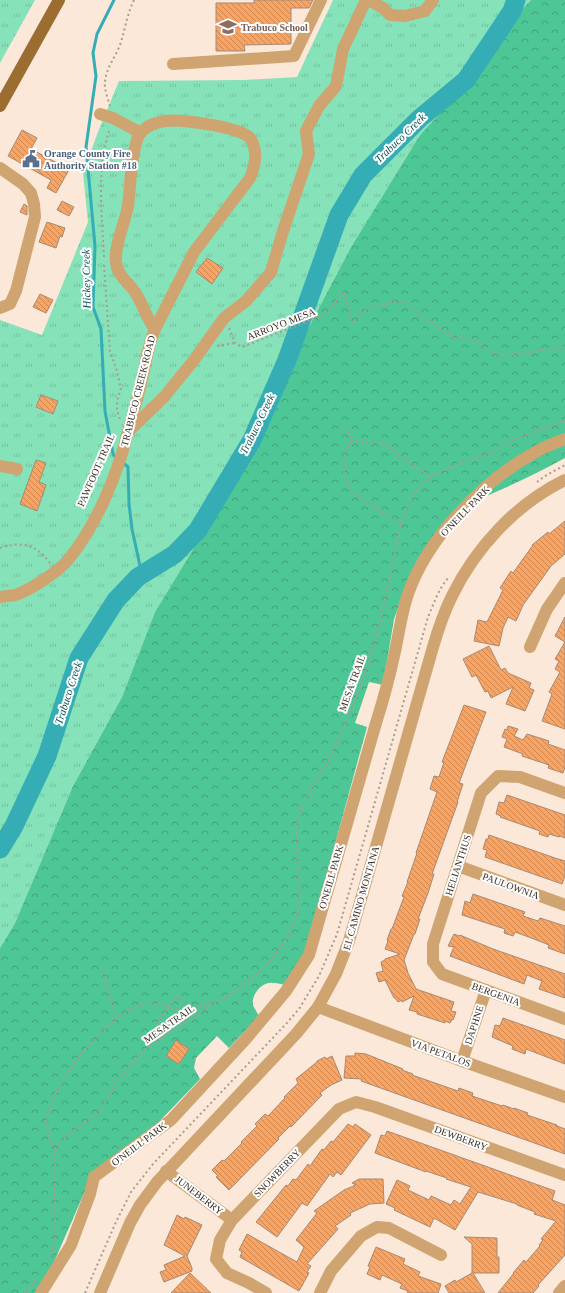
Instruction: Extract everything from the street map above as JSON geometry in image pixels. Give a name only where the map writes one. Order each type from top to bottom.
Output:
[{"type":"main road","points":[[0,106],[59,0]]},
{"type":"street","points":[[173,64],[294,56],[321,0]]},
{"type":"street","points":[[125,427],[164,397],[194,360],[224,318],[246,301],[271,272],[309,154],[306,131],[319,106],[336,86],[343,49],[367,0],[383,8],[390,15],[405,16],[425,11],[433,0]]},
{"type":"street","points":[[100,114],[113,118],[141,133]]},
{"type":"street","name":"TRABUCO CREEK ROAD","points":[[56,570],[67,560],[87,533],[117,468],[122,454],[125,427],[154,329],[194,252],[250,178],[255,166],[256,157],[250,139],[244,133],[215,126],[176,120],[156,123],[145,128],[137,138],[132,162],[128,205],[117,249],[116,261],[118,271],[135,292],[149,322],[154,329]]},
{"type":"street","points":[[0,168],[23,184],[31,193],[35,217],[16,291],[10,304],[0,308]]},
{"type":"street","name":"O'NEILL PARK","points":[[41,1293],[71,1245],[90,1194],[94,1177],[171,1120],[245,1040],[286,991],[309,955],[389,679],[407,595],[422,563],[442,533],[486,488],[512,467],[535,452],[565,439]]},
{"type":"street","points":[[0,466],[17,469]]},
{"type":"street","name":"EL CAMINO MONTANA","points":[[100,1293],[130,1223],[140,1205],[166,1171],[296,1034],[318,1007],[336,974],[349,941],[433,647],[440,624],[452,596],[470,565],[496,531],[509,518],[541,493],[565,480]]},
{"type":"street","points":[[0,597],[16,594],[36,584],[56,570]]},
{"type":"street","points":[[530,647],[547,608],[565,583]]},
{"type":"street","name":"HELIANTHUS","points":[[433,962],[433,944],[481,793],[498,776],[520,777],[565,793]]},
{"type":"street","name":"PAULOWNIA","points":[[458,866],[565,905]]},
{"type":"street","name":"BERGENIA","points":[[433,962],[442,974],[565,1018]]},
{"type":"street","name":"DAPHNE","points":[[462,1061],[486,990]]},
{"type":"street","name":"VIA PETALOS","points":[[318,1007],[462,1061],[565,1097]]},
{"type":"street","name":"DEWBERRY","points":[[356,1102],[375,1107],[565,1175]]},
{"type":"street","name":"SNOWBERRY","points":[[266,1293],[227,1273],[216,1259],[220,1240],[232,1220],[339,1109],[356,1102]]},
{"type":"street","name":"JUNEBERRY","points":[[166,1171],[232,1220]]},
{"type":"street","points":[[320,1293],[331,1271],[361,1236],[377,1227],[389,1228],[441,1255]]},
{"type":"street","points":[[559,1293],[565,1286]]},
{"type":"path","points":[[113,118],[104,84],[108,68],[115,58],[129,10],[134,0]]},
{"type":"path","name":"PAWFOOT TRAIL","points":[[113,118],[106,139],[101,180],[104,259],[110,352],[117,371],[121,389],[117,401],[117,411],[125,427]]},
{"type":"path","name":"ARROYO MESA","points":[[224,318],[235,343],[242,348],[326,314],[344,291],[352,323],[366,309],[400,300],[451,337],[470,339],[501,356],[565,347]]},
{"type":"path","name":"MESA TRAIL","points":[[55,1150],[66,1136],[99,1113],[117,1080],[148,1048],[251,979],[278,951],[287,939],[295,923],[301,900],[297,843],[297,830],[300,814],[304,802],[326,766],[353,706],[373,646],[385,599],[397,540],[414,494],[432,476],[487,454],[518,438],[564,422],[565,427]]},
{"type":"path","points":[[346,427],[351,442]]},
{"type":"path","points":[[351,442],[386,444],[405,460],[432,476]]},
{"type":"path","points":[[351,442],[346,450],[344,472],[352,491],[402,524]]},
{"type":"path","points":[[0,548],[13,544],[34,547],[43,554],[56,570]]},
{"type":"path","points":[[104,971],[116,1019]]},
{"type":"path","points":[[148,1048],[159,1020],[178,996],[181,998],[186,1010],[184,1023]]},
{"type":"path","name":"MESA TRAIL","points":[[51,1257],[55,1236],[55,1150],[49,1139],[47,1114],[65,1076],[90,1044],[116,1019],[130,1010],[151,1003],[167,1008],[186,1010],[215,1002]]},
{"type":"path","points":[[25,1293],[36,1279]]},
{"type":"green space","points":[[0,0],[35,0],[0,63]]},
{"type":"green space","points":[[333,0],[531,0],[510,22],[467,84],[420,135],[351,247],[301,342],[243,467],[155,612],[122,697],[73,786],[15,923],[0,948],[0,320],[42,335],[88,222],[83,173],[119,81],[244,80],[297,77]]},
{"type":"green space","points":[[531,0],[565,0],[565,458],[500,490],[459,506],[413,568],[394,619],[383,685],[369,682],[355,723],[367,727],[305,954],[285,985],[271,983],[259,988],[253,998],[253,1006],[259,1016],[229,1048],[217,1036],[196,1058],[194,1068],[200,1079],[156,1125],[85,1191],[54,1262],[35,1293],[0,1293],[0,948],[15,923],[73,786],[122,697],[155,612],[243,467],[301,342],[351,247],[420,135],[467,84],[510,22]]},
{"type":"building","points":[[254,0],[313,0],[309,8],[291,8],[291,44],[244,45],[245,51],[216,51],[216,3],[254,3]]},
{"type":"building","points":[[22,130],[37,138],[31,149],[59,164],[60,162],[70,168],[56,193],[47,188],[51,180],[8,156]]},
{"type":"building","points":[[62,201],[74,207],[69,216],[57,210]]},
{"type":"building","points":[[24,204],[27,206],[27,215],[20,212]]},
{"type":"building","points":[[47,222],[65,228],[62,237],[60,236],[56,248],[39,242]]},
{"type":"building","points":[[207,258],[223,268],[212,284],[196,272]]},
{"type":"building","points":[[40,294],[53,300],[46,313],[33,307]]},
{"type":"building","points":[[41,395],[58,401],[53,414],[36,407]]},
{"type":"building","points":[[36,460],[46,463],[39,482],[46,485],[37,511],[20,504]]},
{"type":"building","points":[[565,521],[565,554],[551,566],[523,605],[516,621],[508,617],[503,628],[499,646],[474,641],[478,620],[487,622],[503,590],[500,588],[511,571],[513,573],[532,545]]},
{"type":"building","points":[[565,617],[565,642],[555,636]]},
{"type":"building","points":[[565,642],[565,729],[542,721],[552,694],[549,692],[560,672],[555,669],[559,661],[555,659]]},
{"type":"building","points":[[489,646],[501,670],[505,668],[508,673],[531,683],[529,688],[534,690],[525,711],[506,704],[513,687],[491,698],[488,691],[485,692],[476,675],[472,677],[463,659]]},
{"type":"building","points":[[464,705],[486,712],[459,783],[463,784],[458,802],[432,874],[434,874],[418,919],[420,919],[415,934],[404,960],[408,973],[416,989],[454,1002],[451,1011],[456,1012],[453,1020],[452,1019],[450,1023],[445,1021],[445,1023],[409,1010],[414,996],[402,1002],[402,1000],[398,1002],[394,998],[385,980],[379,982],[376,973],[383,971],[381,962],[385,959],[400,954],[385,949],[387,940],[404,897],[402,896],[408,882],[416,853],[437,792],[430,789],[434,776],[439,777],[444,762],[442,762]]},
{"type":"building","points":[[508,726],[518,729],[514,736],[523,740],[527,734],[549,741],[548,744],[565,750],[565,767],[563,773],[548,768],[549,765],[522,756],[523,754],[504,747],[507,739],[502,737]]},
{"type":"building","points":[[507,795],[565,815],[565,838],[549,834],[548,837],[539,834],[540,831],[500,817],[501,816],[496,814],[499,802],[504,803]]},
{"type":"building","points":[[489,835],[565,861],[565,876],[562,884],[485,857],[487,850],[483,849]]},
{"type":"building","points":[[473,894],[525,912],[523,916],[538,921],[540,918],[565,926],[565,954],[548,948],[549,945],[534,939],[515,932],[513,936],[504,933],[505,929],[462,915],[465,901],[470,903]]},
{"type":"building","points":[[454,934],[565,974],[565,998],[539,989],[542,981],[527,975],[524,984],[450,956],[454,947],[448,946]]},
{"type":"building","points":[[503,1018],[565,1040],[565,1064],[526,1049],[525,1054],[512,1049],[513,1046],[492,1037],[495,1025],[500,1026]]},
{"type":"building","points":[[176,1040],[189,1049],[179,1064],[166,1056]]},
{"type":"building","points":[[355,1053],[366,1054],[403,1069],[402,1070],[413,1074],[412,1075],[458,1091],[459,1088],[473,1093],[472,1096],[502,1106],[514,1108],[528,1113],[527,1115],[557,1125],[565,1129],[565,1154],[361,1081],[362,1079],[344,1078],[346,1056],[355,1056]]},
{"type":"building","points":[[332,1056],[342,1080],[331,1085],[320,1093],[322,1095],[291,1127],[290,1126],[278,1138],[279,1139],[229,1190],[216,1177],[218,1176],[212,1170],[222,1160],[224,1161],[242,1143],[241,1142],[257,1126],[255,1124],[265,1114],[268,1116],[285,1098],[284,1097],[298,1083],[296,1079],[317,1061],[325,1057],[326,1059]]},
{"type":"building","points":[[348,1124],[353,1127],[355,1124],[371,1135],[341,1175],[337,1172],[333,1177],[330,1174],[307,1206],[302,1203],[277,1237],[256,1222],[286,1185],[288,1186],[293,1179],[296,1180],[308,1164],[310,1166],[322,1149],[324,1150],[331,1141],[333,1142]]},
{"type":"building","points":[[387,1131],[555,1191],[552,1200],[565,1205],[565,1255],[538,1285],[539,1286],[533,1293],[498,1293],[524,1260],[526,1262],[540,1246],[539,1245],[543,1240],[541,1239],[556,1221],[534,1214],[535,1212],[517,1204],[478,1192],[455,1230],[434,1218],[430,1227],[394,1210],[395,1208],[386,1204],[397,1180],[410,1186],[408,1190],[429,1200],[431,1196],[451,1205],[454,1200],[460,1204],[471,1187],[375,1153],[381,1135],[385,1136]]},
{"type":"building","points":[[359,1179],[383,1179],[384,1203],[370,1204],[350,1213],[351,1215],[335,1226],[338,1229],[307,1264],[311,1266],[307,1272],[309,1273],[299,1291],[240,1257],[242,1252],[239,1250],[247,1234],[297,1262],[304,1247],[296,1240],[317,1213],[314,1211],[344,1190],[356,1185],[352,1183]]},
{"type":"building","points":[[177,1215],[202,1225],[187,1256],[192,1271],[164,1282],[160,1272],[166,1270],[164,1265],[185,1256],[164,1245]]},
{"type":"building","points":[[464,1237],[497,1238],[499,1273],[473,1273],[485,1293],[449,1293],[445,1286],[472,1273],[472,1244]]},
{"type":"building","points":[[376,1247],[405,1259],[403,1264],[420,1272],[418,1276],[441,1284],[438,1293],[407,1293],[408,1291],[400,1288],[402,1284],[382,1275],[380,1280],[367,1274],[370,1267],[368,1266]]},
{"type":"building","points":[[190,1273],[211,1293],[171,1293]]},
{"type":"waterway","name":"Hickey Creek","points":[[114,0],[97,34],[93,53],[96,76],[86,147],[95,246],[93,307],[101,329],[105,411],[113,454],[117,459]]},
{"type":"waterway","name":"Trabuco Creek","points":[[0,849],[14,826],[47,756],[79,658],[116,600],[138,577],[175,554],[198,530],[252,440],[287,360],[339,215],[363,175],[419,119],[466,80],[512,11],[516,0]]},
{"type":"waterway","name":"Hickey Creek","points":[[122,462],[128,467],[129,504],[132,529],[140,566],[138,577]]},
{"type":"place","name":"Trabuco School","points":[[228,27]]},
{"type":"place","name":"Orange County Fire Authority Station #18","points":[[31,159]]}]
